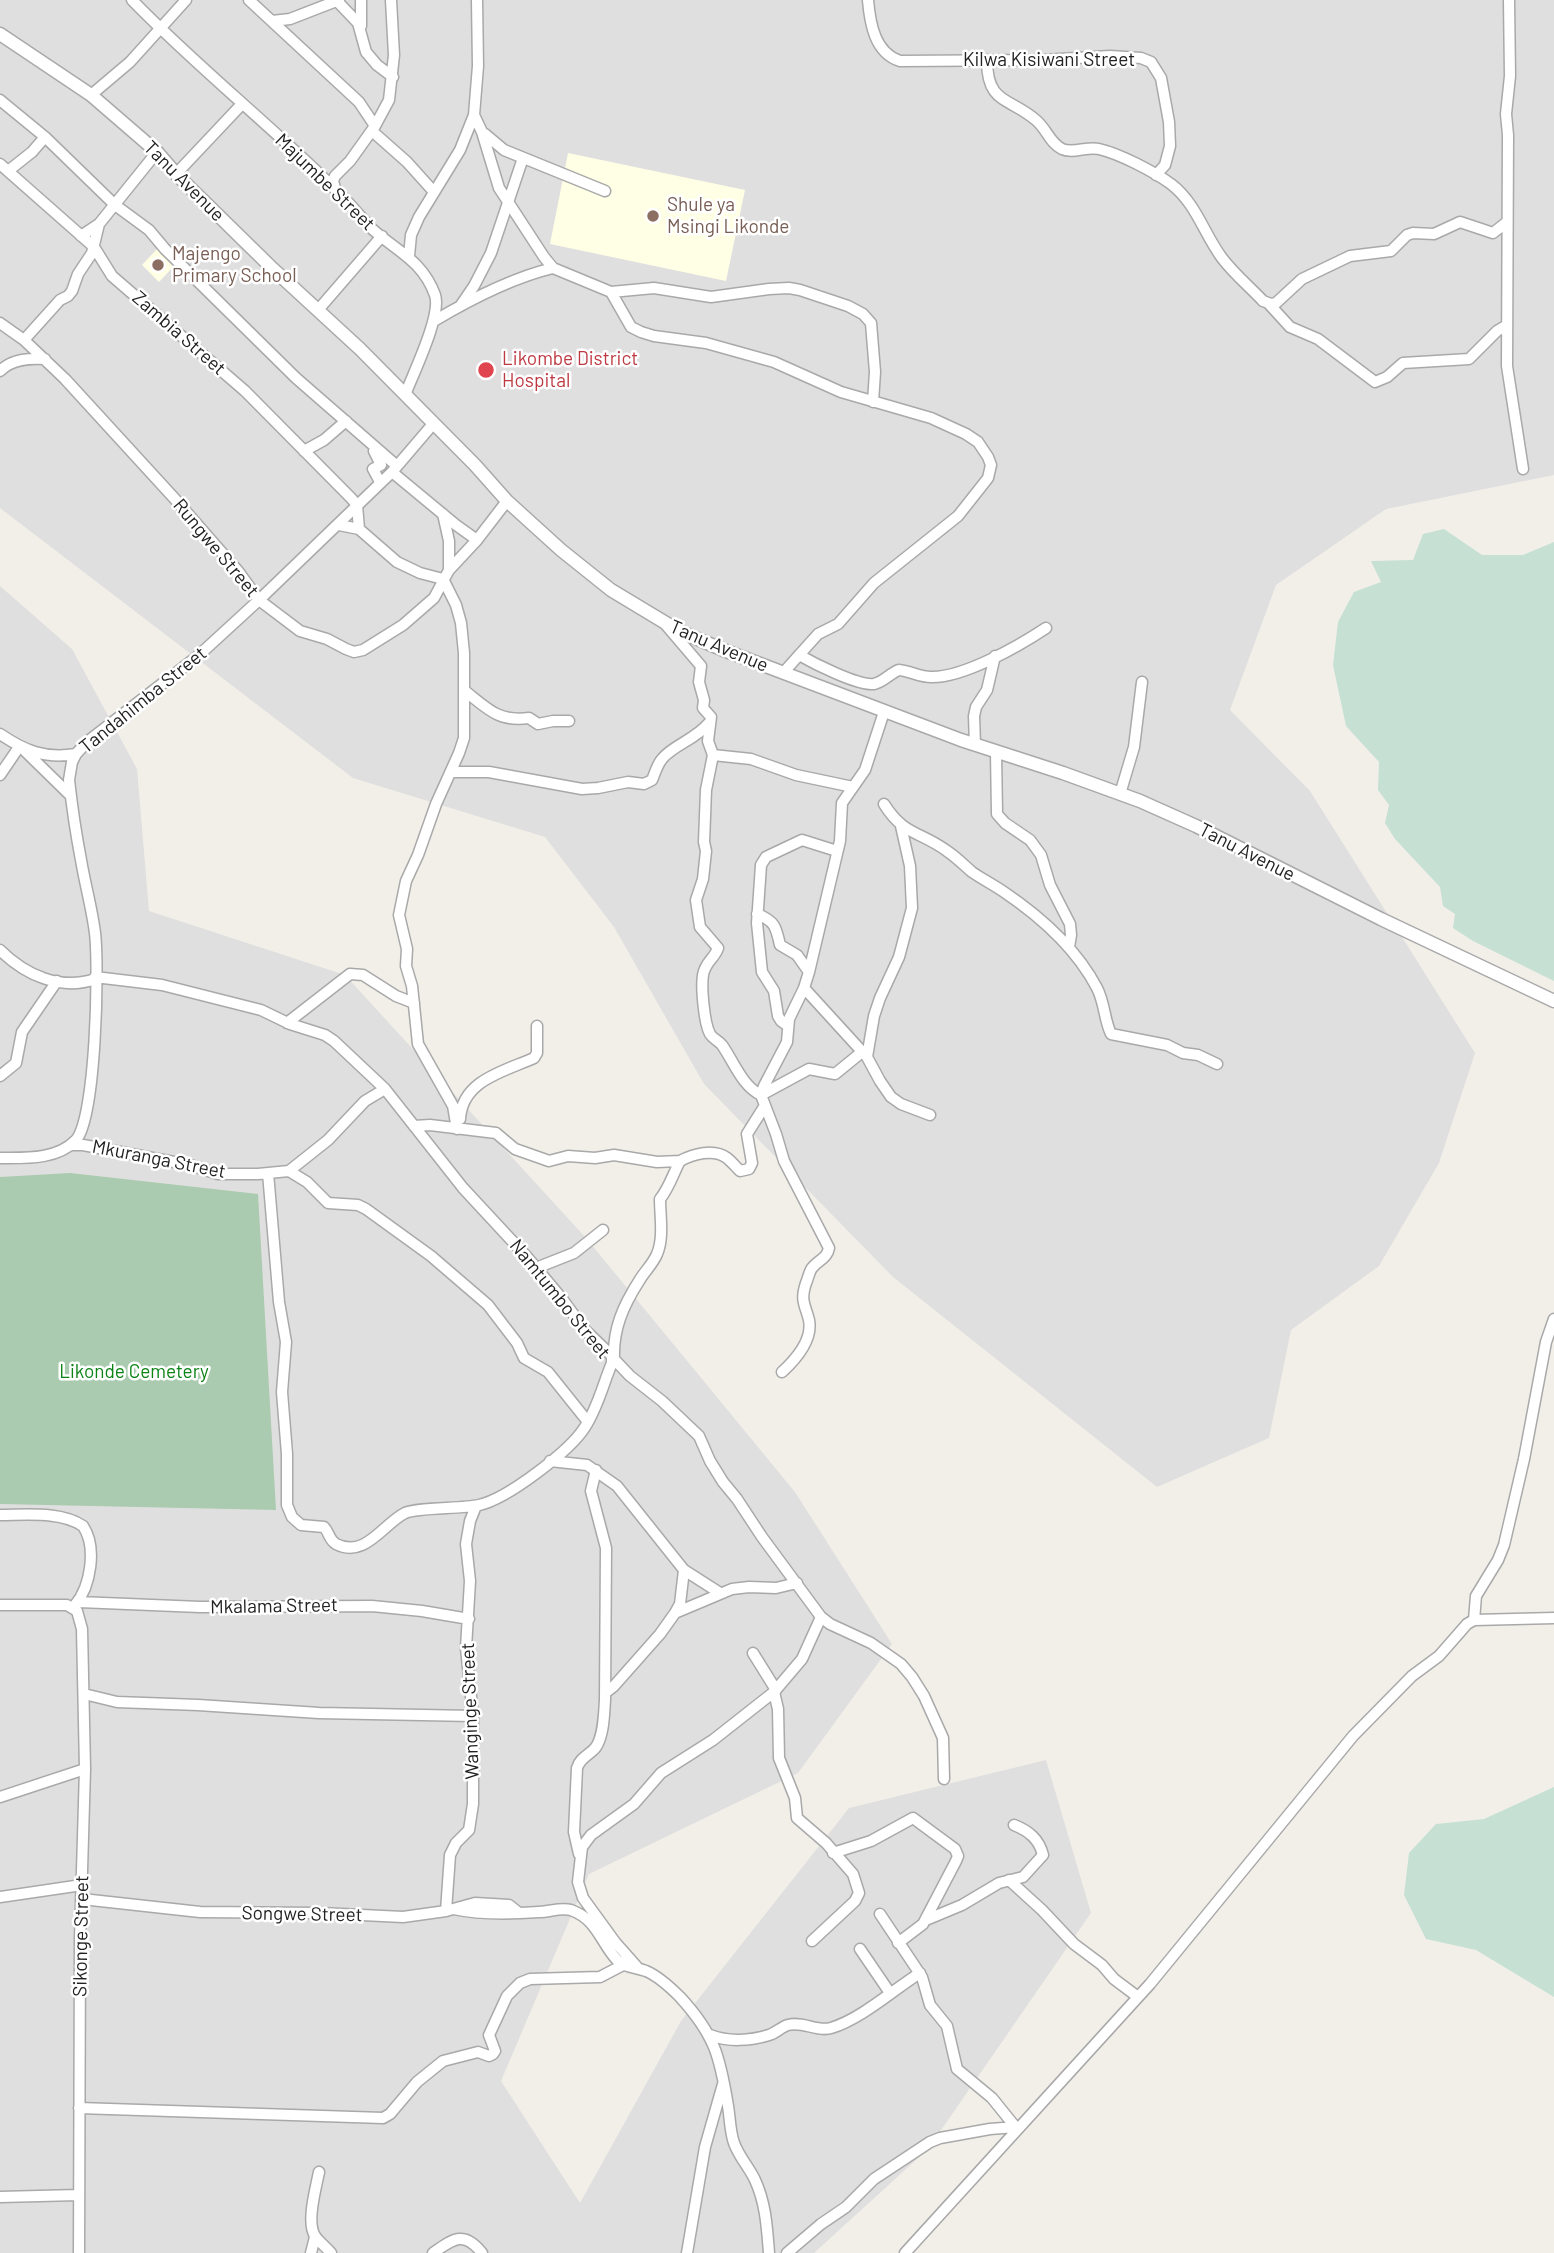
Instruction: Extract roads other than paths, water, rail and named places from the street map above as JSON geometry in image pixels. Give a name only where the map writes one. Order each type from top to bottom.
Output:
[{"type":"street","name":"Majumbe Street","points":[[132,0],[335,188],[372,229],[409,256],[420,270],[436,295],[437,307],[405,395]]},
{"type":"street","points":[[91,94],[130,62],[186,0]]},
{"type":"street","points":[[249,0],[359,102],[374,128],[434,192]]},
{"type":"street","points":[[272,21],[290,19],[338,0],[361,28]]},
{"type":"street","points":[[361,0],[361,28],[366,52],[393,77]]},
{"type":"street","points":[[335,188],[335,176],[350,161],[374,128],[389,100],[394,44],[391,0]]},
{"type":"street","points":[[409,256],[411,235],[419,217],[460,150],[474,115],[478,65],[477,0]]},
{"type":"street","name":"Kilwa Kisiwani Street","points":[[868,0],[877,41],[885,53],[900,61],[1110,56],[1141,58],[1150,62],[1161,78],[1169,122],[1170,146],[1165,165],[1157,175]]},
{"type":"street","points":[[1509,0],[1510,76],[1506,114],[1507,366],[1523,469]]},
{"type":"street","name":"Tanu Avenue","points":[[0,34],[91,94],[157,152],[176,174],[405,395],[507,502],[611,590],[678,631],[884,712],[1120,794],[1196,826],[1381,919],[1554,1001]]},
{"type":"street","points":[[987,60],[988,81],[997,95],[1038,122],[1052,141],[1066,150],[1099,149],[1157,175],[1184,197],[1223,259],[1262,301],[1269,304],[1290,327],[1318,340],[1375,382],[1387,377],[1403,363],[1467,360],[1507,325]]},
{"type":"street","points":[[0,100],[45,137],[115,205],[149,230],[296,378],[346,421],[456,525],[477,540]]},
{"type":"street","points":[[176,174],[242,104]]},
{"type":"street","points":[[474,115],[507,202],[553,268],[611,292],[654,288],[711,297],[789,288],[800,289],[848,306],[863,314],[871,323],[875,372],[873,402]]},
{"type":"street","points":[[482,132],[501,148],[605,191]]},
{"type":"street","points":[[4,168],[32,152],[45,137]]},
{"type":"street","points":[[81,236],[99,224],[157,152]]},
{"type":"street","points":[[461,305],[491,253],[523,158]]},
{"type":"street","name":"Zambia Street","points":[[4,168],[94,247],[113,276],[245,390],[358,505]]},
{"type":"street","points":[[321,175],[335,176]]},
{"type":"street","points":[[1269,304],[1276,303],[1302,279],[1360,253],[1391,251],[1407,235],[1434,234],[1460,222],[1493,233],[1507,222]]},
{"type":"street","points":[[24,340],[60,300],[68,296],[94,247],[99,224]]},
{"type":"street","points":[[318,310],[382,236]]},
{"type":"street","points":[[434,321],[525,275],[553,268]]},
{"type":"street","points":[[611,292],[632,327],[641,332],[671,340],[706,343],[774,362],[841,392],[931,418],[966,434],[984,449],[991,465],[990,472],[985,484],[958,516],[874,583],[838,624],[818,634],[783,673]]},
{"type":"street","name":"Rungwe Street","points":[[0,323],[45,359],[174,498],[238,571],[259,600],[300,631],[327,639],[354,652],[372,646],[416,615],[434,598],[446,574],[507,502]]},
{"type":"street","points":[[0,371],[7,365],[26,359],[45,359]]},
{"type":"street","points":[[304,451],[324,440],[346,421]]},
{"type":"street","name":"Tandahimba Street","points":[[70,1145],[80,1134],[87,1114],[92,1071],[95,978],[95,932],[71,795],[69,769],[76,754],[98,733],[198,656],[259,600],[339,525],[394,469],[433,424]]},
{"type":"street","points":[[368,443],[380,459],[381,465],[373,469],[380,482]]},
{"type":"street","points":[[358,505],[359,528]]},
{"type":"street","points":[[443,513],[449,541],[446,574],[461,623],[465,691],[464,738],[406,881],[399,922],[407,949],[406,966],[412,986],[418,1044],[453,1106],[458,1129]]},
{"type":"street","points":[[339,525],[359,528],[397,562],[419,573],[446,574]]},
{"type":"street","points":[[665,623],[702,668],[699,686],[704,700],[702,708],[711,716],[709,745],[713,755],[706,790],[706,851],[703,879],[696,900],[701,927],[718,948],[717,953],[708,960],[703,976],[707,1020],[711,1035],[719,1041],[750,1088],[761,1095]]},
{"type":"street","points":[[799,654],[847,678],[871,684],[899,670],[929,677],[947,676],[995,656],[1046,628]]},
{"type":"street","points":[[975,745],[974,716],[987,690],[995,656]]},
{"type":"street","points":[[1120,794],[1134,747],[1142,682]]},
{"type":"street","points":[[465,691],[503,718],[529,718],[538,724],[569,721]]},
{"type":"street","points":[[782,1372],[799,1353],[809,1331],[802,1295],[811,1270],[827,1256],[829,1248],[784,1161],[761,1095],[787,1042],[789,1019],[809,972],[841,836],[842,803],[865,769],[884,712]]},
{"type":"street","points":[[451,772],[489,772],[582,789],[628,782],[643,784],[652,780],[665,755],[688,742],[709,723]]},
{"type":"street","points":[[0,734],[21,748],[71,795]]},
{"type":"street","points":[[21,748],[58,755],[76,754]]},
{"type":"street","points":[[0,775],[21,748]]},
{"type":"street","points":[[996,752],[998,814],[1005,823],[1030,840],[1041,855],[1051,885],[1070,924],[1069,947]]},
{"type":"street","points":[[713,755],[751,759],[796,775],[853,787]]},
{"type":"street","points":[[884,804],[901,827],[946,850],[973,872],[1006,893],[1069,947],[1095,985],[1111,1034],[1167,1045],[1217,1064]]},
{"type":"street","points":[[761,1095],[809,1069],[835,1074],[865,1054],[874,1016],[899,957],[912,908],[911,866],[901,827]]},
{"type":"street","points":[[788,1026],[778,1016],[774,991],[762,972],[757,914],[761,865],[766,857],[802,839],[837,851]]},
{"type":"street","points":[[757,914],[776,927],[780,945],[797,955],[809,972]]},
{"type":"street","points":[[0,950],[30,974],[57,981],[22,1032],[16,1063],[0,1076]]},
{"type":"street","points":[[287,1023],[350,974],[363,975],[396,996],[414,1003]]},
{"type":"street","name":"Namtumbo Street","points":[[57,981],[76,983],[95,978],[192,991],[261,1010],[334,1041],[385,1089],[469,1196],[536,1268],[584,1329],[613,1358],[601,1395],[577,1438],[510,1492],[497,1499],[476,1506],[408,1512],[375,1537],[358,1546],[335,1544],[325,1528],[301,1525],[292,1517],[287,1506],[287,1454],[282,1392],[287,1347],[279,1302],[268,1173]]},
{"type":"street","points":[[804,988],[865,1054],[891,1097],[901,1104],[930,1115]]},
{"type":"street","points":[[458,1129],[461,1109],[473,1090],[497,1073],[534,1058],[537,1053],[537,1026]]},
{"type":"street","points":[[385,1089],[365,1101],[328,1140],[289,1171],[307,1182],[328,1203],[358,1205],[371,1211],[432,1256],[488,1305],[517,1343],[524,1358],[548,1371],[588,1422]]},
{"type":"street","points":[[414,1126],[439,1126],[496,1133],[515,1149],[549,1161],[573,1155],[595,1158],[614,1155],[680,1161],[712,1153],[724,1156],[740,1171],[749,1169],[752,1163],[747,1134],[764,1107]]},
{"type":"street","points":[[434,1153],[439,1126]]},
{"type":"street","points":[[0,1158],[33,1158],[51,1154],[70,1145]]},
{"type":"street","name":"Mkuranga Street","points":[[70,1145],[83,1145],[190,1165],[218,1174],[289,1171]]},
{"type":"street","points":[[680,1161],[668,1189],[660,1199],[661,1228],[656,1256],[638,1282],[618,1320],[613,1358],[699,1436],[723,1482],[821,1617],[830,1625],[871,1643],[901,1664],[912,1677],[943,1738],[944,1779]]},
{"type":"street","points":[[536,1268],[574,1253],[603,1230]]},
{"type":"street","points":[[1474,1620],[1476,1596],[1504,1545],[1524,1459],[1546,1342],[1554,1318]]},
{"type":"street","points":[[550,1461],[587,1465],[617,1486],[684,1570],[720,1594]]},
{"type":"street","points":[[580,1858],[574,1832],[577,1768],[579,1762],[598,1743],[605,1693],[606,1559],[603,1531],[591,1491],[596,1470]]},
{"type":"street","name":"Wanginge Street","points":[[450,1910],[450,1855],[456,1843],[469,1830],[473,1804],[472,1716],[466,1648],[470,1581],[466,1545],[476,1506]]},
{"type":"street","points":[[0,1516],[47,1516],[75,1521],[83,1526],[89,1541],[89,1563],[87,1583],[76,1605]]},
{"type":"street","points":[[605,1693],[660,1634],[675,1613],[680,1604],[684,1570]]},
{"type":"street","points":[[675,1613],[732,1589],[776,1588],[797,1583]]},
{"type":"street","name":"Mkalama Street","points":[[0,1605],[293,1608],[360,1606],[422,1611],[469,1619]]},
{"type":"street","name":"Sikonge Street","points":[[76,1605],[80,1619],[85,1769],[79,2253]]},
{"type":"street","points":[[639,1969],[615,1942],[583,1898],[578,1881],[582,1847],[591,1835],[634,1804],[661,1773],[713,1740],[775,1691],[802,1659],[821,1617]]},
{"type":"street","points":[[905,2253],[1138,1997],[1353,1736],[1412,1676],[1439,1656],[1467,1624],[1474,1620],[1554,1618]]},
{"type":"street","points":[[753,1653],[775,1691],[779,1758],[795,1798],[797,1818],[822,1839],[856,1880],[858,1897],[812,1941]]},
{"type":"street","points":[[84,1694],[117,1702],[156,1702],[319,1713],[472,1716]]},
{"type":"street","points":[[0,1797],[85,1769]]},
{"type":"street","points":[[833,1853],[871,1840],[911,1818],[915,1818],[955,1849],[958,1856],[926,1920],[898,1943]]},
{"type":"street","points":[[926,1920],[962,1905],[999,1883],[1023,1877],[1043,1855],[1033,1836],[1014,1825]]},
{"type":"street","points":[[1009,1880],[1072,1942],[1138,1997]]},
{"type":"street","points":[[0,1897],[82,1885]]},
{"type":"street","name":"Songwe Street","points":[[82,1899],[200,1912],[403,1917],[484,1903],[509,1905],[519,1913],[565,1909],[578,1914],[599,1931],[610,1952],[623,1965]]},
{"type":"street","points":[[880,1914],[919,1973],[926,1986],[928,2001],[947,2026],[957,2070],[992,2098],[1017,2129]]},
{"type":"street","points":[[860,1949],[890,1993]]},
{"type":"street","points":[[79,2108],[383,2118],[390,2114],[417,2082],[443,2061],[478,2052],[489,2056],[494,2054],[489,2035],[507,1996],[516,1986],[530,1979],[600,1977],[623,1965],[656,1976],[678,1996],[710,2035],[720,2059],[735,2146],[753,2176],[764,2207],[769,2253]]},
{"type":"street","points":[[710,2035],[721,2039],[744,2040],[770,2035],[790,2025],[832,2028],[863,2012],[919,1973]]},
{"type":"street","points":[[687,2253],[705,2147],[724,2081]]},
{"type":"street","points":[[787,2253],[846,2207],[874,2179],[930,2142],[990,2129],[1017,2129]]},
{"type":"street","points":[[319,2172],[311,2228],[315,2237],[331,2253]]},
{"type":"street","points":[[0,2197],[78,2196]]},
{"type":"street","points":[[311,2253],[315,2237]]},
{"type":"street","points":[[433,2253],[450,2241],[458,2239],[472,2242],[482,2253]]},
{"type":"place","name":"Shule ya Msingi Likonde","points":[[653,216]]},
{"type":"place","name":"Majengo Primary School","points":[[158,265]]},
{"type":"place","name":"Likombe District Hospital","points":[[486,370]]},
{"type":"park label","name":"Likonde Cemetery","points":[[134,1372]]}]
